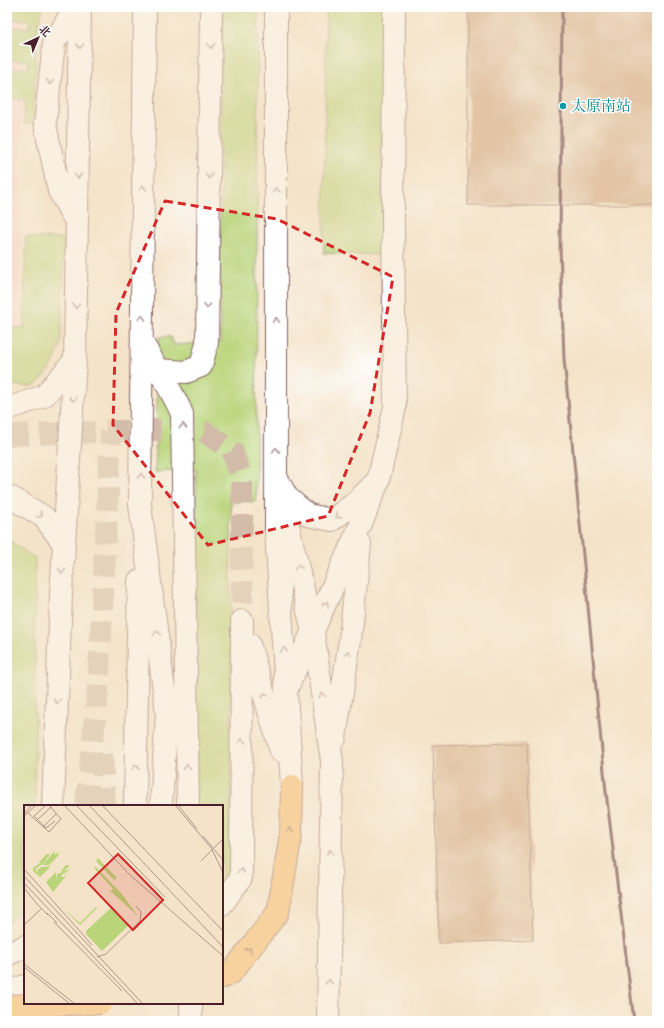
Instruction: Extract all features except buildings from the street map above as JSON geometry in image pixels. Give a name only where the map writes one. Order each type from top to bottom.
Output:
[{"type":"highway","points":[[223,977],[231,973],[278,912],[291,834],[292,786]]},
{"type":"highway","points":[[7,1006],[70,1004]]},
{"type":"lane","points":[[75,7],[54,43],[45,124],[59,191],[77,224]]},
{"type":"lane","points":[[53,805],[64,544],[75,360],[80,7]]},
{"type":"lane","points":[[135,805],[140,505],[145,7]]},
{"type":"lane","points":[[158,370],[186,372],[201,366],[207,343],[211,7]]},
{"type":"lane","points":[[276,7],[276,530],[292,786]]},
{"type":"lane","points":[[286,690],[362,522],[378,481],[395,407],[393,222],[394,7]]},
{"type":"lane","points":[[142,342],[172,391],[182,414],[188,805]]},
{"type":"lane","points":[[7,409],[44,396],[75,360]]},
{"type":"lane","points":[[161,805],[183,465]]},
{"type":"lane","points":[[276,477],[287,497],[308,515],[332,520],[355,503],[378,481]]},
{"type":"lane","points":[[276,477],[313,632],[332,761]]},
{"type":"lane","points":[[7,498],[12,498],[44,517],[64,544]]},
{"type":"lane","points":[[140,505],[168,713]]},
{"type":"lane","points":[[328,1021],[332,761],[350,640],[362,522]]},
{"type":"lane","points":[[223,903],[241,878],[242,621],[292,786]]},
{"type":"lane","points":[[7,956],[24,947]]},
{"type":"lane","points":[[7,992],[24,986]]},
{"type":"lane","points":[[12,1021],[27,1004]]},
{"type":"lane","points":[[191,1004],[191,1021]]},
{"type":"highlighted area","points":[[165,201],[277,219],[393,277],[370,413],[328,516],[208,545],[113,425],[116,313]]},
{"type":"shaded area","points":[[7,7],[23,7],[20,326],[7,339]]},
{"type":"green space","points":[[7,7],[44,7],[37,33],[33,124],[24,124],[25,100],[7,99],[7,69],[28,68],[29,61],[7,60],[7,28],[29,27],[30,20],[7,19]]},
{"type":"green space","points":[[221,7],[258,7],[256,501],[231,502],[231,877],[223,887],[223,805],[195,805],[196,470],[155,472],[159,337],[171,337],[174,345],[220,342]]},
{"type":"green space","points":[[326,7],[383,7],[382,255],[324,253]]},
{"type":"green space","points":[[26,237],[64,239],[61,342],[51,367],[42,380],[37,384],[32,386],[7,385],[7,328],[24,328]]},
{"type":"green space","points":[[7,539],[35,558],[35,805],[24,805],[24,907],[7,923]]},
{"type":"tunnel","points":[[7,435],[182,429],[205,432],[232,451],[242,479],[242,621]]},
{"type":"tunnel","points":[[86,805],[98,690],[111,431]]},
{"type":"tunnel","points":[[102,754],[105,805]]},
{"type":"railway","points":[[562,7],[560,246],[564,359],[606,792],[634,1021]]},
{"type":"place","name":"太原南站","points":[[563,106]]}]
